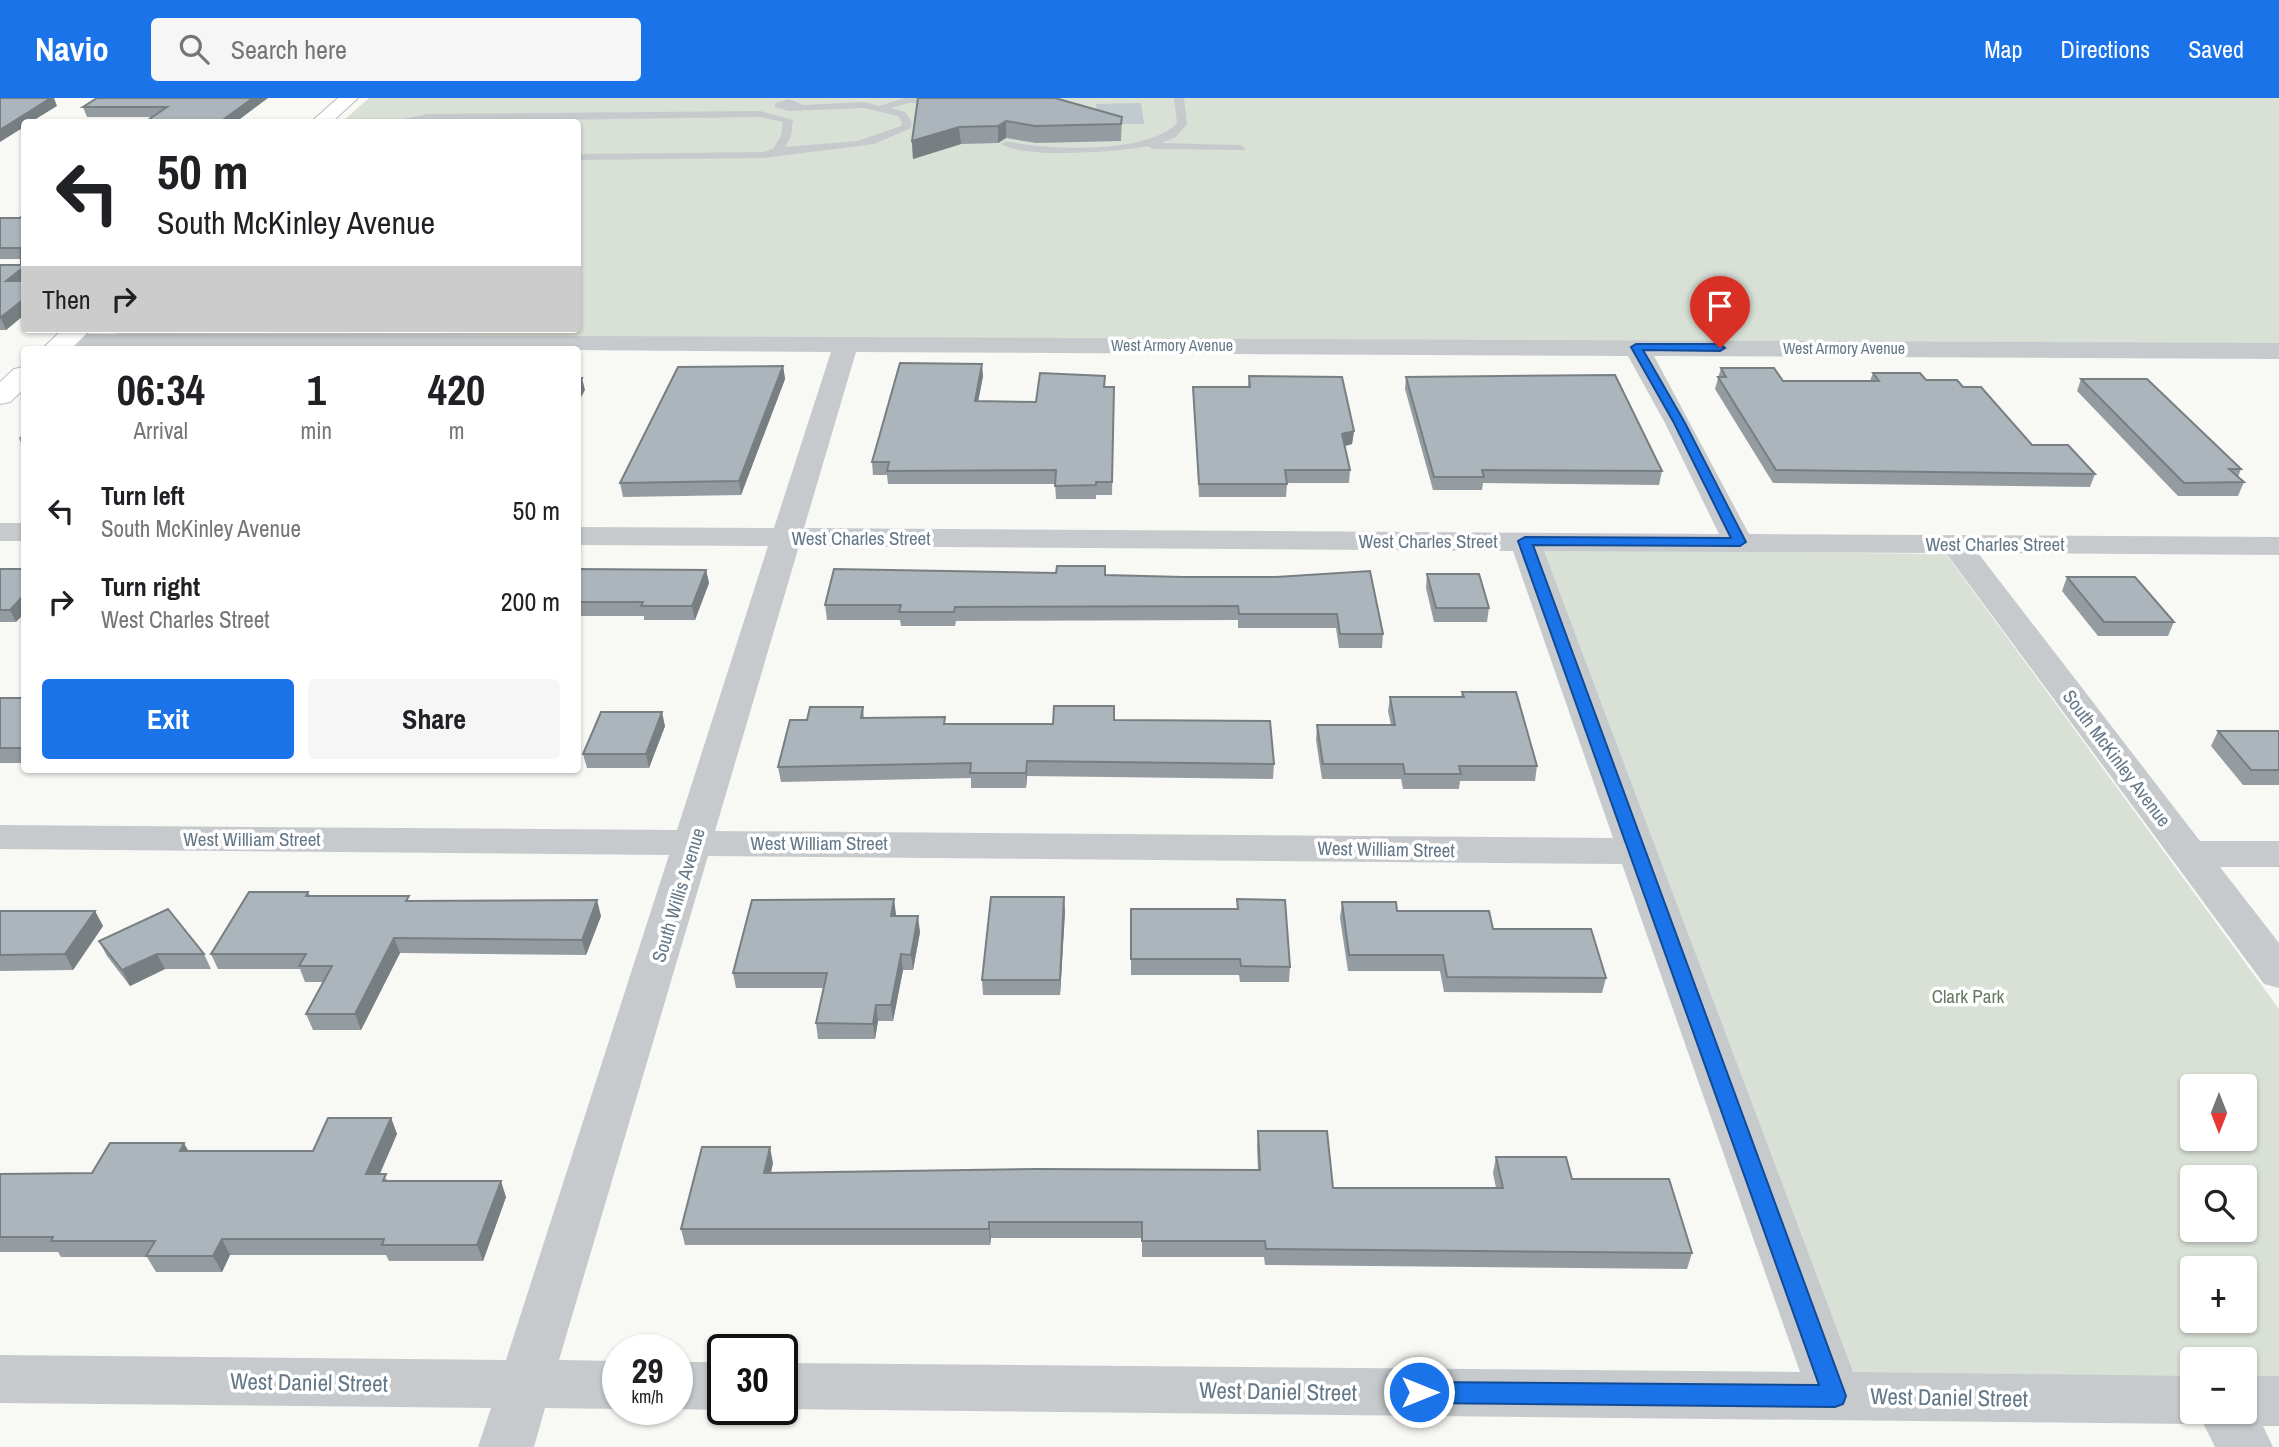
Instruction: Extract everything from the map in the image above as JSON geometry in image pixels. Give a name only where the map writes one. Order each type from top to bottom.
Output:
[{"type":"main road","points":[[324,119],[349,98]]},
{"type":"main road","points":[[0,396],[21,378]]},
{"type":"street","name":"West Armory Avenue","points":[[66,340],[2279,351]]},
{"type":"street","name":"South Willis Avenue","points":[[506,1447],[846,343]]},
{"type":"street","points":[[1636,347],[1679,423],[1740,542]]},
{"type":"street","points":[[0,532],[21,532]]},
{"type":"street","name":"West Charles Street","points":[[581,536],[2279,546]]},
{"type":"street","points":[[1525,541],[1835,1396]]},
{"type":"street","name":"South McKinley Avenue","points":[[1955,544],[2279,973]]},
{"type":"street","name":"West William Street","points":[[0,837],[1637,851]]},
{"type":"street","points":[[2190,854],[2279,854]]},
{"type":"street","name":"West Daniel Street","points":[[0,1378],[602,1385]]},
{"type":"street","name":"West Daniel Street","points":[[798,1387],[2180,1400]]},
{"type":"street","points":[[2257,1401],[2279,1401]]},
{"type":"street","points":[[2232,1424],[2245,1447]]},
{"type":"lane","points":[[581,157],[763,155],[798,147],[852,147],[906,128],[906,118],[902,114],[864,105],[794,106],[876,98]]},
{"type":"lane","points":[[882,108],[908,100],[980,98]]},
{"type":"lane","points":[[1145,146],[1180,129],[1184,121],[1179,98]]},
{"type":"lane","points":[[442,101],[444,117]]},
{"type":"lane","points":[[424,119],[779,116],[789,120],[786,136],[776,151]]},
{"type":"lane","points":[[1006,144],[1025,148],[1240,148]]},
{"type":"green space","points":[[369,98],[2279,98],[2279,344],[114,333],[581,333],[581,119],[345,119]]},
{"type":"green space","name":"Clark Park","points":[[1543,550],[1946,554],[2279,1009],[2279,1379],[2257,1379],[2257,1347],[2180,1347],[2180,1379],[1852,1379]]},
{"type":"shaded area","points":[[1141,103],[1144,124],[1098,124],[1096,104]]},
{"type":"building","points":[[0,98],[51,98],[0,130]]},
{"type":"building","points":[[97,98],[253,98],[224,119],[149,119],[167,107],[83,107]]},
{"type":"building","points":[[918,98],[1055,98],[1122,117],[1121,124],[1035,126],[1006,121],[998,126],[959,127],[912,141]]},
{"type":"building","points":[[0,218],[20,218],[21,248],[0,248]]},
{"type":"building","points":[[0,265],[21,265],[21,269],[6,281],[21,281],[21,301],[0,318]]},
{"type":"building","points":[[900,363],[982,364],[975,401],[1036,402],[1040,373],[1105,376],[1104,387],[1114,387],[1112,482],[1055,486],[1056,470],[887,471],[889,462],[872,462]]},
{"type":"building","points":[[783,366],[739,481],[620,483],[678,367]]},
{"type":"building","points":[[1721,368],[1774,368],[1783,381],[1879,381],[1873,373],[1920,373],[1926,380],[1957,380],[1963,387],[1981,387],[2032,445],[2068,445],[2095,474],[1776,470],[1718,377],[1726,377]]},
{"type":"building","points":[[1615,375],[1662,471],[1482,470],[1484,477],[1434,477],[1406,377]]},
{"type":"building","points":[[1249,376],[1342,377],[1354,431],[1342,434],[1350,470],[1285,470],[1287,484],[1199,484],[1193,387],[1250,387]]},
{"type":"building","points":[[2081,379],[2147,379],[2241,469],[2229,469],[2244,482],[2184,483]]},
{"type":"building","points":[[1057,566],[1105,566],[1105,575],[1183,577],[1276,577],[1370,571],[1383,634],[1340,634],[1337,614],[1239,614],[1238,606],[955,607],[954,612],[899,612],[901,605],[825,605],[834,569],[1056,573]]},
{"type":"building","points":[[0,569],[21,569],[21,598],[10,610],[0,610]]},
{"type":"building","points":[[581,569],[706,570],[692,606],[641,606],[643,602],[581,602]]},
{"type":"building","points":[[1427,574],[1479,574],[1489,608],[1436,608]]},
{"type":"building","points":[[2067,577],[2135,577],[2174,622],[2104,622]]},
{"type":"building","points":[[1462,692],[1516,692],[1537,766],[1459,766],[1461,774],[1405,774],[1403,764],[1323,764],[1317,725],[1395,725],[1390,697],[1464,697]]},
{"type":"building","points":[[0,698],[21,698],[21,748],[0,748]]},
{"type":"building","points":[[1054,706],[1114,706],[1114,720],[1270,721],[1274,764],[1027,761],[1026,773],[970,773],[971,763],[778,767],[790,720],[807,720],[810,707],[863,707],[861,718],[945,717],[944,724],[1053,724]]},
{"type":"building","points":[[601,712],[662,712],[646,754],[583,754]]},
{"type":"building","points":[[2218,731],[2279,731],[2279,770],[2251,770]]},
{"type":"building","points":[[249,892],[308,892],[306,896],[409,896],[406,901],[597,900],[582,940],[394,938],[355,1014],[306,1014],[332,966],[299,966],[306,954],[211,954]]},
{"type":"building","points":[[991,897],[1064,897],[1060,980],[982,980]]},
{"type":"building","points":[[894,899],[891,916],[918,916],[911,955],[901,954],[891,1005],[876,1005],[873,1024],[816,1023],[827,973],[733,973],[752,900]]},
{"type":"building","points":[[1237,899],[1285,900],[1290,967],[1241,966],[1240,959],[1131,959],[1131,909],[1238,909]]},
{"type":"building","points":[[1342,902],[1396,902],[1397,911],[1489,911],[1493,929],[1591,929],[1606,978],[1447,977],[1443,955],[1349,955]]},
{"type":"building","points":[[168,909],[204,954],[157,954],[122,970],[99,941]]},
{"type":"building","points":[[0,911],[95,911],[65,954],[0,955]]},
{"type":"building","points":[[328,1118],[391,1118],[366,1174],[386,1174],[383,1181],[501,1181],[477,1245],[382,1245],[384,1239],[222,1239],[213,1256],[146,1256],[155,1241],[51,1241],[53,1237],[0,1237],[0,1174],[92,1173],[110,1143],[184,1143],[180,1151],[313,1151]]},
{"type":"building","points":[[1258,1131],[1327,1131],[1333,1188],[1503,1188],[1496,1157],[1566,1157],[1572,1179],[1669,1179],[1692,1253],[1266,1249],[1265,1241],[1142,1241],[1142,1222],[989,1222],[989,1229],[681,1229],[702,1147],[770,1147],[764,1173],[1037,1169],[1260,1170]]},
{"type":"route","points":[[1419,1392],[1835,1396],[1525,541],[1740,542],[1679,423],[1636,347],[1720,348]]}]
